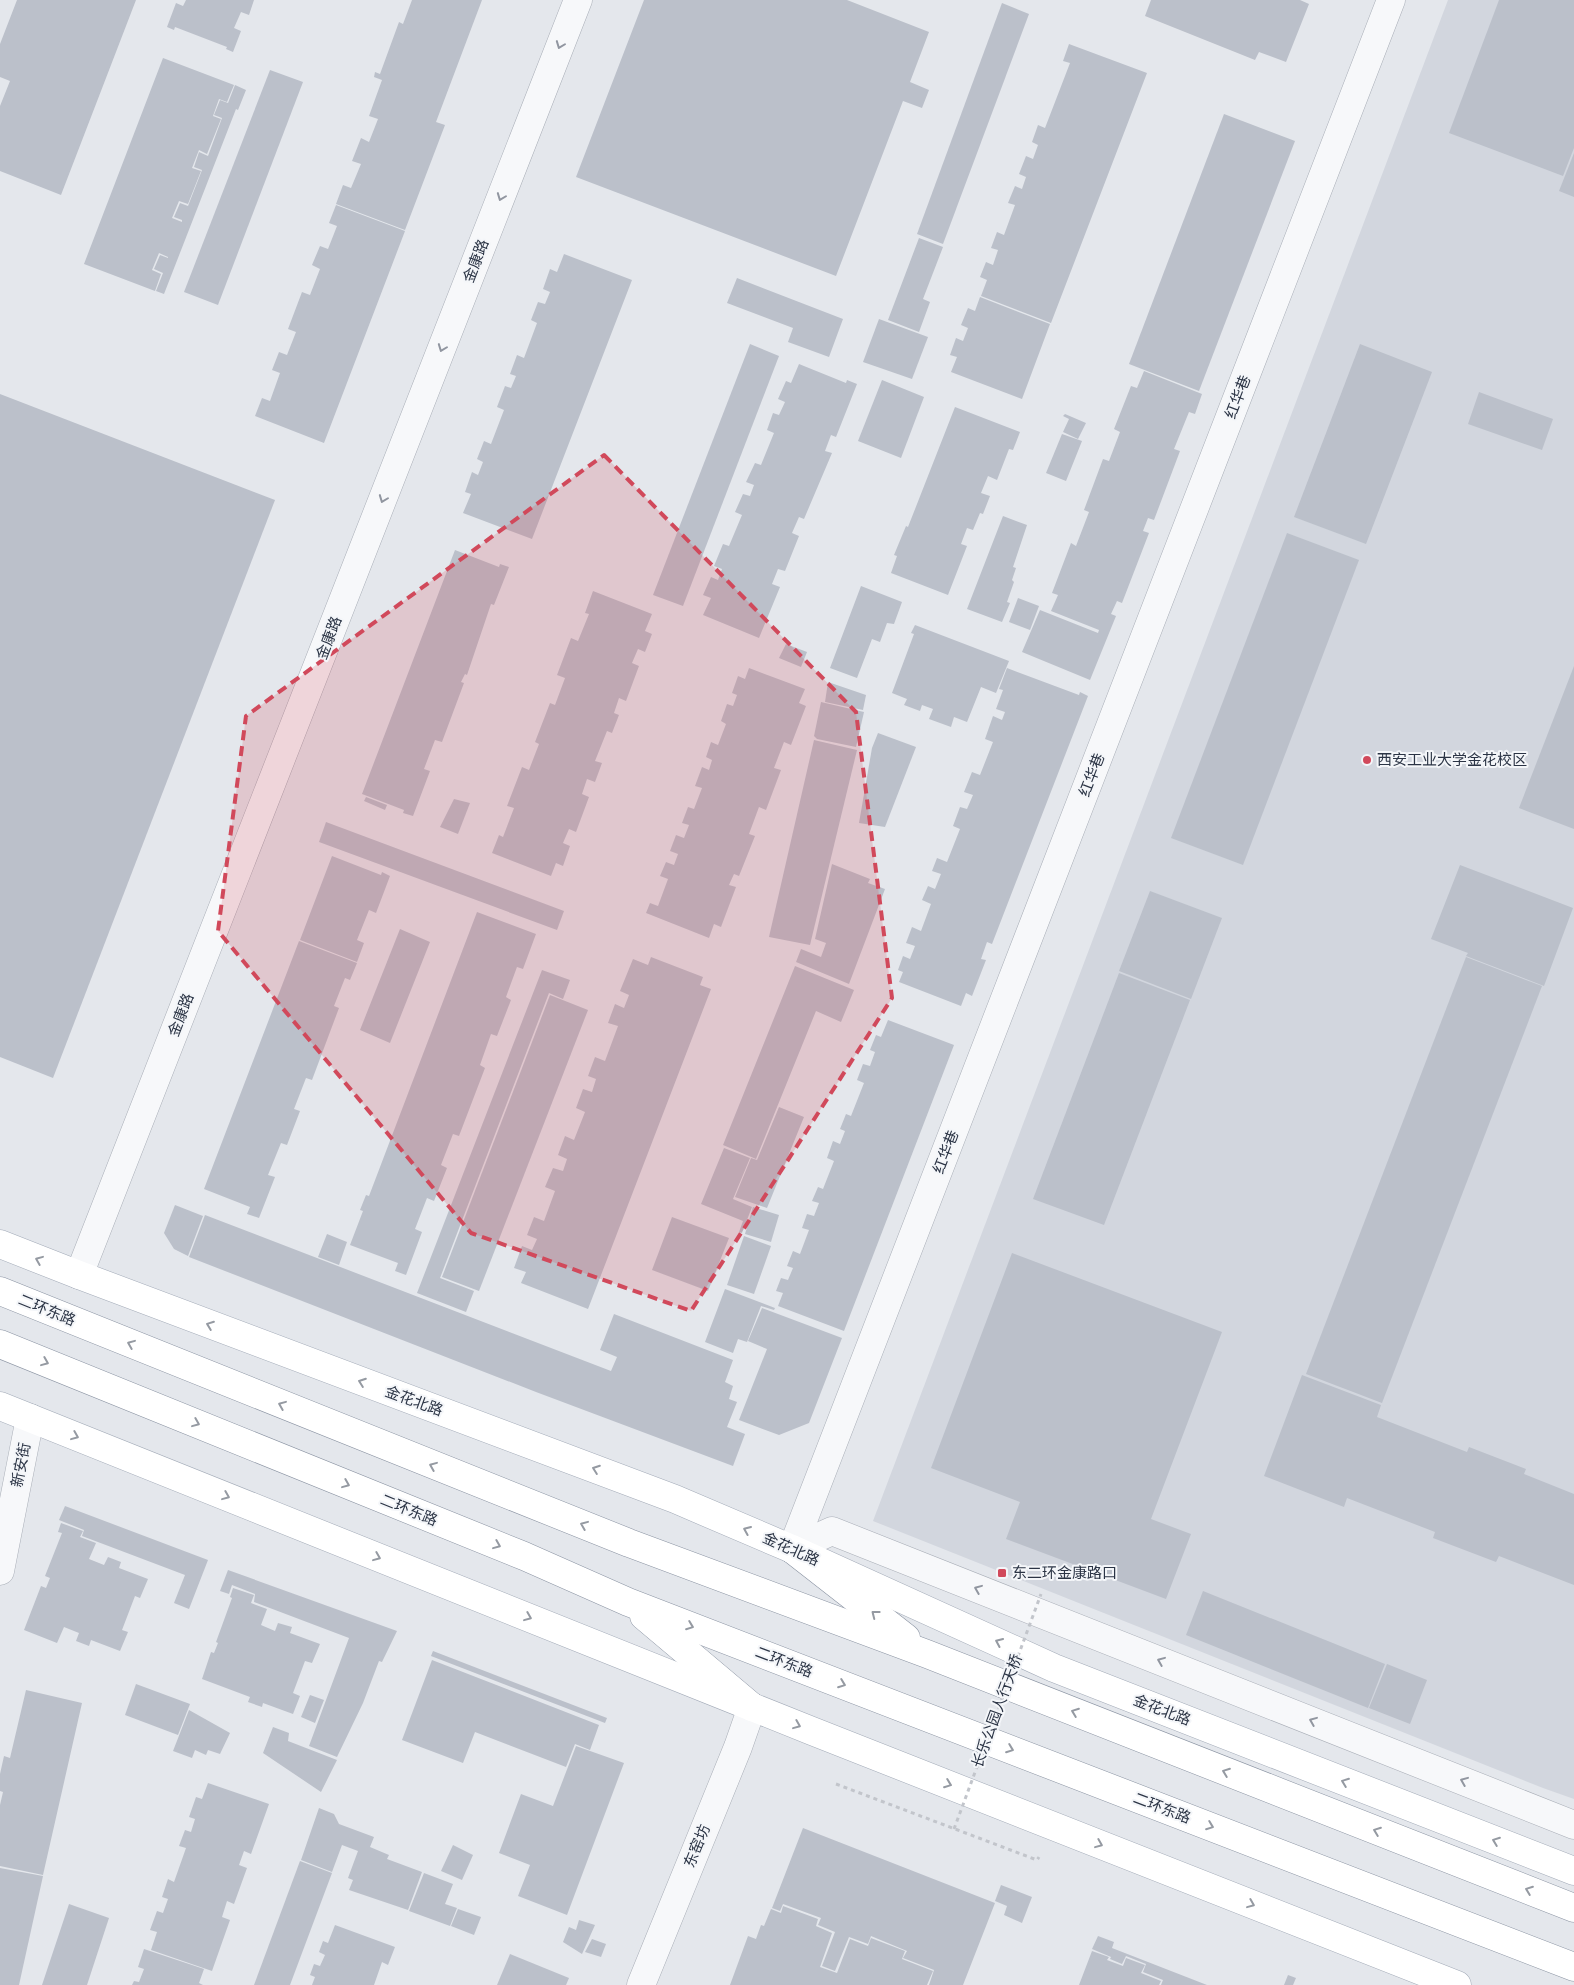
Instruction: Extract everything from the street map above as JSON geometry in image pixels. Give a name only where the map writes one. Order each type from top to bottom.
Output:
[{"type":"main road","name":"金花北路","points":[[0,1244],[79,1276],[675,1499],[792,1549],[1054,1668],[1574,1871]]},
{"type":"main road","name":"二环东路","points":[[0,1291],[629,1543],[927,1654],[1574,1908]]},
{"type":"main road","name":"二环东路","points":[[0,1344],[524,1556],[628,1602],[1574,1967]]},
{"type":"main road","points":[[0,1406],[752,1707],[1457,1985]]},
{"type":"main road","points":[[792,1549],[927,1654]]},
{"type":"main road","points":[[628,1602],[752,1707]]},
{"type":"street","name":"金康路","points":[[79,1276],[578,0]]},
{"type":"street","name":"红华巷","points":[[792,1549],[1391,0]]},
{"type":"street","name":"新安街","points":[[0,1572],[30,1418]]},
{"type":"street","points":[[792,1549],[832,1531],[1574,1825]]},
{"type":"street","name":"东窑坊","points":[[641,1985],[752,1707]]},
{"type":"path","name":"长乐公园人行天桥","points":[[954,1829],[1040,1594]]},
{"type":"path","points":[[836,1784],[1037,1860]]},
{"type":"highlighted area","points":[[604,455],[856,712],[892,998],[691,1311],[471,1233],[218,931],[246,716]]},
{"type":"shaded area","name":"西安工业大学金花校区","points":[[1448,0],[1574,0],[1574,1799],[873,1521]]},
{"type":"building","points":[[17,0],[136,0],[61,195],[0,171],[0,106],[10,81],[0,77],[0,44]]},
{"type":"building","points":[[186,0],[254,0],[249,15],[241,12],[234,28],[241,31],[233,52],[226,49],[227,47],[175,27],[174,30],[167,27],[176,3],[183,6]]},
{"type":"building","points":[[412,0],[482,0],[436,122],[445,125],[405,230],[336,204],[343,185],[351,188],[361,164],[352,161],[361,138],[369,142],[378,119],[369,116],[382,80],[374,77],[375,72],[380,74],[399,22],[403,24]]},
{"type":"building","points":[[644,0],[847,0],[929,32],[910,82],[929,90],[922,108],[903,101],[836,276],[576,177]]},
{"type":"building","points":[[1151,0],[1300,0],[1309,4],[1286,62],[1259,52],[1255,60],[1145,16]]},
{"type":"building","points":[[1499,0],[1574,0],[1574,148],[1563,176],[1449,133]]},
{"type":"building","points":[[1002,3],[1029,14],[943,244],[917,234]]},
{"type":"building","points":[[1069,44],[1147,73],[1051,323],[981,296],[987,280],[980,277],[986,262],[993,265],[998,250],[991,248],[997,232],[1004,235],[1015,205],[1008,203],[1015,186],[1022,189],[1026,177],[1019,174],[1026,156],[1033,159],[1038,145],[1032,142],[1038,125],[1045,128],[1070,63],[1063,61]]},
{"type":"building","points":[[163,58],[234,85],[227,102],[219,99],[213,116],[221,119],[207,154],[199,150],[192,168],[201,171],[188,204],[179,201],[172,218],[182,222],[182,220],[174,217],[180,203],[188,206],[202,170],[194,167],[199,152],[208,156],[222,118],[214,115],[220,100],[228,103],[235,85],[246,90],[238,110],[236,109],[164,294],[156,291],[163,273],[154,269],[160,255],[168,257],[159,253],[152,270],[161,274],[155,291],[84,264]]},
{"type":"building","points":[[270,70],[303,82],[218,305],[184,292]]},
{"type":"building","points":[[1224,114],[1295,141],[1199,391],[1129,364]]},
{"type":"building","points":[[1574,153],[1574,197],[1559,191]]},
{"type":"building","points":[[336,205],[405,231],[324,443],[255,416],[262,398],[270,401],[280,373],[272,370],[279,352],[287,355],[296,332],[288,329],[302,292],[310,295],[320,269],[312,265],[320,246],[328,249],[337,226],[329,223]]},
{"type":"building","points":[[919,238],[943,247],[923,299],[930,302],[919,332],[888,320]]},
{"type":"building","points":[[564,254],[632,280],[532,539],[463,513],[471,494],[465,492],[472,472],[478,475],[483,462],[477,459],[484,441],[491,444],[504,410],[497,407],[505,386],[511,388],[516,376],[510,374],[517,355],[524,358],[537,323],[531,320],[538,302],[545,304],[550,292],[543,289],[550,269],[557,272]]},
{"type":"building","points":[[737,278],[843,319],[829,357],[788,342],[793,328],[727,303]]},
{"type":"building","points":[[980,297],[1050,324],[1022,399],[951,372],[957,357],[950,355],[956,338],[963,341],[968,328],[961,325],[968,308],[975,311]]},
{"type":"building","points":[[879,319],[928,337],[912,379],[863,362]]},
{"type":"building","points":[[750,344],[779,356],[683,606],[653,595]]},
{"type":"building","points":[[1360,344],[1432,372],[1366,544],[1294,517]]},
{"type":"building","points":[[799,364],[846,383],[847,380],[857,384],[836,437],[831,435],[825,451],[832,453],[804,519],[799,517],[792,533],[799,536],[785,571],[778,569],[772,584],[780,587],[759,638],[703,615],[711,598],[703,595],[711,577],[718,580],[722,569],[714,566],[723,544],[729,546],[742,515],[735,512],[743,494],[750,496],[754,485],[746,482],[755,463],[761,465],[774,433],[767,430],[773,413],[779,415],[785,402],[778,399],[786,381],[791,383]]},
{"type":"building","points":[[1144,371],[1202,394],[1195,414],[1189,412],[1174,449],[1180,451],[1154,520],[1148,518],[1143,531],[1149,533],[1122,603],[1117,601],[1111,614],[1116,616],[1090,680],[1022,652],[1040,610],[1098,633],[1099,630],[1051,611],[1058,595],[1052,593],[1071,543],[1076,546],[1089,512],[1084,510],[1103,459],[1109,461],[1120,432],[1114,429],[1131,386],[1137,388]]},
{"type":"building","points":[[882,380],[924,397],[901,458],[858,441]]},
{"type":"building","points":[[1479,392],[1553,419],[1542,450],[1468,424]]},
{"type":"building","points":[[0,394],[275,500],[53,1078],[0,1057]]},
{"type":"building","points":[[955,407],[1020,432],[1013,450],[1009,449],[997,480],[988,476],[981,493],[990,496],[983,514],[980,513],[973,530],[967,528],[961,544],[967,546],[948,595],[891,573],[897,556],[894,555],[906,526],[908,527]]},
{"type":"building","points":[[1065,414],[1086,423],[1078,439],[1063,432],[1069,419],[1063,416]]},
{"type":"building","points":[[1062,434],[1082,441],[1066,481],[1046,473]]},
{"type":"building","points":[[1003,516],[1027,525],[1013,567],[1016,568],[1012,580],[1014,582],[1007,602],[1010,603],[1002,622],[967,609]]},
{"type":"building","points":[[1287,533],[1359,560],[1243,865],[1171,838]]},
{"type":"building","points":[[455,550],[499,567],[500,564],[509,567],[494,605],[491,604],[467,675],[465,674],[461,682],[464,683],[442,742],[435,740],[424,769],[430,771],[413,816],[403,813],[404,810],[362,794]]},
{"type":"building","points":[[861,586],[902,602],[894,624],[887,623],[880,642],[872,639],[857,678],[830,668]]},
{"type":"building","points":[[593,591],[652,614],[645,631],[652,634],[645,652],[638,649],[632,663],[639,666],[626,701],[619,698],[614,713],[619,715],[612,733],[607,731],[595,761],[602,763],[595,782],[587,779],[582,794],[589,797],[576,832],[569,829],[563,843],[570,846],[563,866],[556,863],[551,876],[492,853],[499,835],[503,837],[514,808],[507,806],[522,767],[529,770],[539,744],[535,742],[550,703],[555,705],[565,678],[557,675],[571,638],[578,641],[589,614],[585,613]]},
{"type":"building","points":[[1018,598],[1039,606],[1030,630],[1009,622]]},
{"type":"building","points":[[915,625],[1009,661],[996,693],[981,687],[967,722],[954,717],[951,727],[929,719],[933,709],[922,705],[920,711],[904,705],[907,699],[892,693],[914,634],[911,633]]},
{"type":"building","points":[[786,644],[807,652],[801,667],[779,658]]},
{"type":"building","points":[[1574,666],[1574,829],[1519,808]]},
{"type":"building","points":[[749,668],[805,689],[799,703],[806,706],[791,745],[784,742],[774,768],[781,770],[766,810],[759,807],[749,834],[755,836],[739,876],[734,874],[729,885],[736,887],[721,927],[714,924],[709,938],[646,913],[650,903],[658,906],[668,879],[660,876],[666,862],[674,865],[678,854],[670,851],[676,835],[684,838],[689,825],[682,823],[688,807],[694,809],[702,788],[695,786],[702,767],[709,770],[712,760],[706,757],[711,742],[718,745],[726,724],[721,721],[727,704],[733,706],[737,695],[732,693],[738,676],[745,679]]},
{"type":"building","points":[[1007,668],[1079,695],[1080,692],[1088,696],[992,944],[987,942],[981,959],[986,960],[972,996],[966,993],[961,1006],[899,982],[903,972],[898,970],[903,956],[910,959],[915,946],[906,943],[912,927],[921,931],[931,904],[922,900],[928,886],[935,889],[941,874],[932,871],[937,858],[947,862],[960,829],[953,826],[960,807],[967,809],[973,795],[964,792],[972,772],[980,775],[993,742],[985,739],[993,716],[1002,720],[1005,712],[996,709],[1003,690],[999,689]]},
{"type":"building","points":[[828,682],[866,695],[863,710],[825,702]]},
{"type":"building","points":[[821,702],[864,712],[856,747],[817,739],[814,736]]},
{"type":"building","points":[[878,733],[916,747],[885,827],[859,823],[872,748]]},
{"type":"building","points":[[814,740],[857,750],[810,945],[769,937]]},
{"type":"building","points":[[366,797],[387,805],[385,810],[364,801]]},
{"type":"building","points":[[454,799],[470,803],[458,834],[440,827]]},
{"type":"building","points":[[326,822],[564,911],[557,930],[319,842]]},
{"type":"building","points":[[332,856],[381,875],[382,872],[390,876],[376,913],[369,910],[357,940],[364,943],[357,962],[300,940]]},
{"type":"building","points":[[832,864],[870,879],[868,883],[885,889],[849,984],[796,962],[801,949],[821,957],[826,943],[815,939]]},
{"type":"building","points":[[1460,865],[1573,908],[1544,986],[1466,956],[1468,953],[1431,939]]},
{"type":"building","points":[[1150,891],[1222,918],[1191,999],[1119,971]]},
{"type":"building","points":[[477,912],[536,934],[523,969],[517,967],[506,997],[511,1000],[497,1036],[491,1034],[480,1065],[485,1068],[459,1136],[453,1134],[441,1165],[447,1168],[434,1201],[427,1198],[415,1229],[422,1232],[406,1275],[395,1271],[398,1263],[350,1245],[363,1211],[360,1210],[366,1195],[369,1196]]},
{"type":"building","points":[[400,929],[430,942],[390,1043],[360,1030]]},
{"type":"building","points":[[299,941],[357,963],[350,980],[345,978],[334,1006],[339,1008],[312,1080],[306,1078],[294,1109],[300,1111],[287,1145],[281,1143],[268,1175],[275,1177],[259,1218],[247,1214],[250,1207],[204,1189]]},
{"type":"building","points":[[651,957],[703,977],[700,985],[711,989],[588,1309],[521,1283],[526,1272],[514,1268],[522,1246],[532,1250],[537,1239],[527,1235],[534,1217],[544,1221],[555,1191],[545,1187],[553,1168],[563,1171],[567,1159],[558,1155],[565,1136],[574,1140],[585,1112],[576,1108],[583,1089],[592,1092],[596,1079],[588,1076],[595,1057],[605,1061],[618,1026],[608,1023],[615,1004],[624,1008],[629,995],[620,991],[633,959],[648,965]]},
{"type":"building","points":[[1466,957],[1542,986],[1382,1403],[1306,1374]]},
{"type":"building","points":[[795,966],[854,990],[841,1022],[816,1011],[756,1159],[723,1145]]},
{"type":"building","points":[[542,970],[570,980],[563,999],[549,993],[440,1278],[474,1291],[466,1312],[417,1293]]},
{"type":"building","points":[[1119,973],[1190,1000],[1104,1225],[1033,1199]]},
{"type":"building","points":[[550,995],[588,1010],[479,1291],[442,1277]]},
{"type":"building","points":[[888,1020],[954,1045],[844,1331],[778,1306],[783,1293],[776,1291],[781,1278],[788,1280],[793,1268],[787,1266],[793,1251],[800,1254],[809,1230],[802,1228],[807,1214],[814,1216],[819,1203],[812,1201],[818,1187],[823,1189],[834,1161],[827,1158],[833,1141],[840,1144],[845,1131],[840,1129],[846,1114],[851,1116],[864,1083],[857,1080],[863,1064],[870,1066],[875,1052],[870,1050],[876,1035],[881,1037]]},
{"type":"building","points":[[779,1107],[804,1117],[767,1208],[735,1197],[751,1158],[757,1160]]},
{"type":"building","points":[[724,1148],[750,1158],[733,1199],[752,1207],[742,1233],[739,1232],[743,1221],[701,1204]]},
{"type":"building","points":[[175,1205],[203,1216],[188,1256],[174,1249],[164,1233]]},
{"type":"building","points":[[753,1207],[779,1215],[771,1242],[745,1234]]},
{"type":"building","points":[[205,1215],[611,1371],[617,1357],[600,1350],[614,1314],[733,1360],[725,1382],[733,1386],[729,1399],[737,1402],[727,1427],[745,1434],[733,1466],[536,1392],[189,1257]]},
{"type":"building","points":[[672,1217],[729,1238],[708,1291],[652,1270]]},
{"type":"building","points":[[327,1234],[347,1242],[339,1265],[318,1257]]},
{"type":"building","points":[[744,1236],[771,1246],[754,1294],[727,1285]]},
{"type":"building","points":[[1012,1253],[1222,1332],[1151,1519],[1191,1534],[1166,1599],[1006,1539],[1020,1502],[931,1468]]},
{"type":"building","points":[[725,1289],[775,1308],[774,1310],[761,1306],[747,1342],[738,1339],[733,1353],[705,1342]]},
{"type":"building","points":[[762,1308],[842,1338],[809,1423],[779,1435],[739,1420],[767,1349],[748,1341]]},
{"type":"building","points":[[1302,1375],[1381,1405],[1377,1417],[1467,1452],[1469,1447],[1526,1469],[1524,1474],[1574,1494],[1574,1585],[1499,1556],[1496,1562],[1433,1538],[1435,1532],[1347,1498],[1344,1507],[1264,1476]]},
{"type":"building","points":[[65,1506],[208,1560],[189,1609],[174,1603],[185,1575],[82,1536],[84,1530],[59,1520]]},
{"type":"building","points":[[61,1523],[83,1531],[80,1537],[96,1543],[89,1559],[104,1565],[108,1557],[121,1562],[119,1568],[148,1579],[140,1598],[135,1596],[122,1630],[128,1632],[120,1651],[91,1640],[89,1646],[76,1641],[79,1633],[64,1627],[57,1643],[24,1630],[41,1586],[46,1588],[50,1578],[45,1576],[62,1533],[58,1532]]},
{"type":"building","points":[[228,1570],[397,1631],[382,1662],[379,1661],[363,1703],[337,1757],[309,1746],[349,1638],[254,1602],[255,1594],[232,1585],[229,1594],[220,1591]]},
{"type":"building","points":[[233,1588],[254,1595],[251,1603],[267,1609],[261,1625],[275,1631],[278,1623],[292,1627],[290,1633],[320,1644],[312,1663],[305,1661],[293,1693],[300,1696],[293,1714],[263,1703],[262,1707],[248,1702],[250,1697],[202,1679],[211,1652],[214,1653],[218,1643],[216,1642],[232,1598],[230,1597]]},
{"type":"building","points":[[1203,1591],[1385,1664],[1368,1708],[1186,1635]]},
{"type":"building","points":[[433,1651],[607,1718],[605,1723],[431,1656]]},
{"type":"building","points":[[432,1660],[599,1725],[590,1750],[575,1744],[566,1767],[475,1732],[463,1763],[402,1740]]},
{"type":"building","points":[[1387,1664],[1427,1680],[1410,1724],[1369,1708]]},
{"type":"building","points":[[136,1684],[190,1704],[178,1735],[125,1715]]},
{"type":"building","points":[[26,1690],[82,1703],[43,1875],[0,1866],[0,1805],[3,1792],[0,1791],[0,1774],[4,1756],[10,1758]]},
{"type":"building","points":[[310,1695],[324,1700],[315,1723],[301,1717]]},
{"type":"building","points":[[189,1710],[230,1733],[220,1754],[208,1750],[206,1755],[195,1750],[192,1758],[173,1751]]},
{"type":"building","points":[[273,1727],[289,1733],[288,1741],[337,1760],[321,1792],[263,1753]]},
{"type":"building","points":[[576,1746],[624,1763],[567,1915],[518,1896],[530,1865],[499,1853],[521,1794],[553,1806]]},
{"type":"building","points":[[208,1783],[269,1804],[251,1854],[244,1851],[239,1865],[247,1868],[234,1904],[227,1901],[222,1917],[230,1920],[212,1971],[151,1950],[157,1932],[150,1930],[157,1911],[163,1913],[168,1899],[162,1897],[168,1879],[174,1882],[186,1848],[179,1846],[185,1830],[191,1832],[195,1819],[189,1817],[196,1797],[202,1799]]},
{"type":"building","points":[[319,1808],[334,1814],[339,1824],[374,1837],[370,1847],[389,1855],[387,1859],[422,1872],[408,1910],[349,1890],[353,1880],[348,1878],[358,1851],[342,1845],[332,1872],[301,1860]]},
{"type":"building","points":[[803,1828],[995,1903],[963,1985],[929,1985],[934,1970],[903,1958],[907,1951],[871,1936],[868,1944],[849,1937],[835,1971],[822,1966],[835,1932],[818,1925],[821,1918],[783,1904],[780,1911],[772,1908]]},
{"type":"building","points":[[453,1845],[473,1855],[462,1880],[441,1871]]},
{"type":"building","points":[[300,1861],[332,1873],[290,1985],[254,1985]]},
{"type":"building","points":[[0,1868],[43,1876],[19,1985],[0,1985]]},
{"type":"building","points":[[424,1873],[453,1884],[445,1904],[457,1908],[450,1926],[409,1911]]},
{"type":"building","points":[[1001,1885],[1032,1897],[1022,1923],[1004,1915],[1007,1906],[995,1901]]},
{"type":"building","points":[[69,1904],[109,1918],[87,1985],[42,1985]]},
{"type":"building","points":[[783,1906],[818,1919],[816,1926],[832,1933],[820,1967],[837,1973],[850,1939],[868,1946],[871,1938],[905,1951],[902,1959],[933,1971],[927,1985],[730,1985],[748,1936],[756,1939],[761,1925],[764,1926],[771,1909],[781,1913]]},
{"type":"building","points":[[458,1909],[481,1917],[474,1935],[451,1926]]},
{"type":"building","points":[[579,1920],[595,1925],[582,1954],[563,1942],[569,1927],[576,1930]]},
{"type":"building","points":[[335,1925],[395,1947],[388,1965],[382,1962],[374,1985],[312,1985],[315,1977],[310,1975],[314,1964],[320,1966],[325,1955],[319,1952],[323,1941],[328,1943]]},
{"type":"building","points":[[1098,1936],[1114,1942],[1112,1948],[1207,1985],[1161,1985],[1163,1980],[1143,1972],[1146,1964],[1126,1956],[1122,1964],[1092,1949]]},
{"type":"building","points":[[592,1939],[606,1944],[601,1957],[585,1952]]},
{"type":"building","points":[[144,1949],[204,1969],[199,1983],[203,1985],[132,1985],[134,1981],[139,1982],[144,1969],[138,1967]]},
{"type":"building","points":[[1092,1951],[1109,1957],[1107,1960],[1123,1966],[1126,1958],[1145,1965],[1141,1973],[1161,1981],[1159,1985],[1079,1985]]},
{"type":"building","points":[[510,1954],[569,1978],[566,1985],[497,1985]]},
{"type":"building","points":[[1288,1975],[1296,1978],[1293,1985],[1284,1985]]},
{"type":"place","name":"西安工业大学金花校区","points":[[1367,760]]},
{"type":"place","name":"东二环金康路口","points":[[1002,1573]]}]
